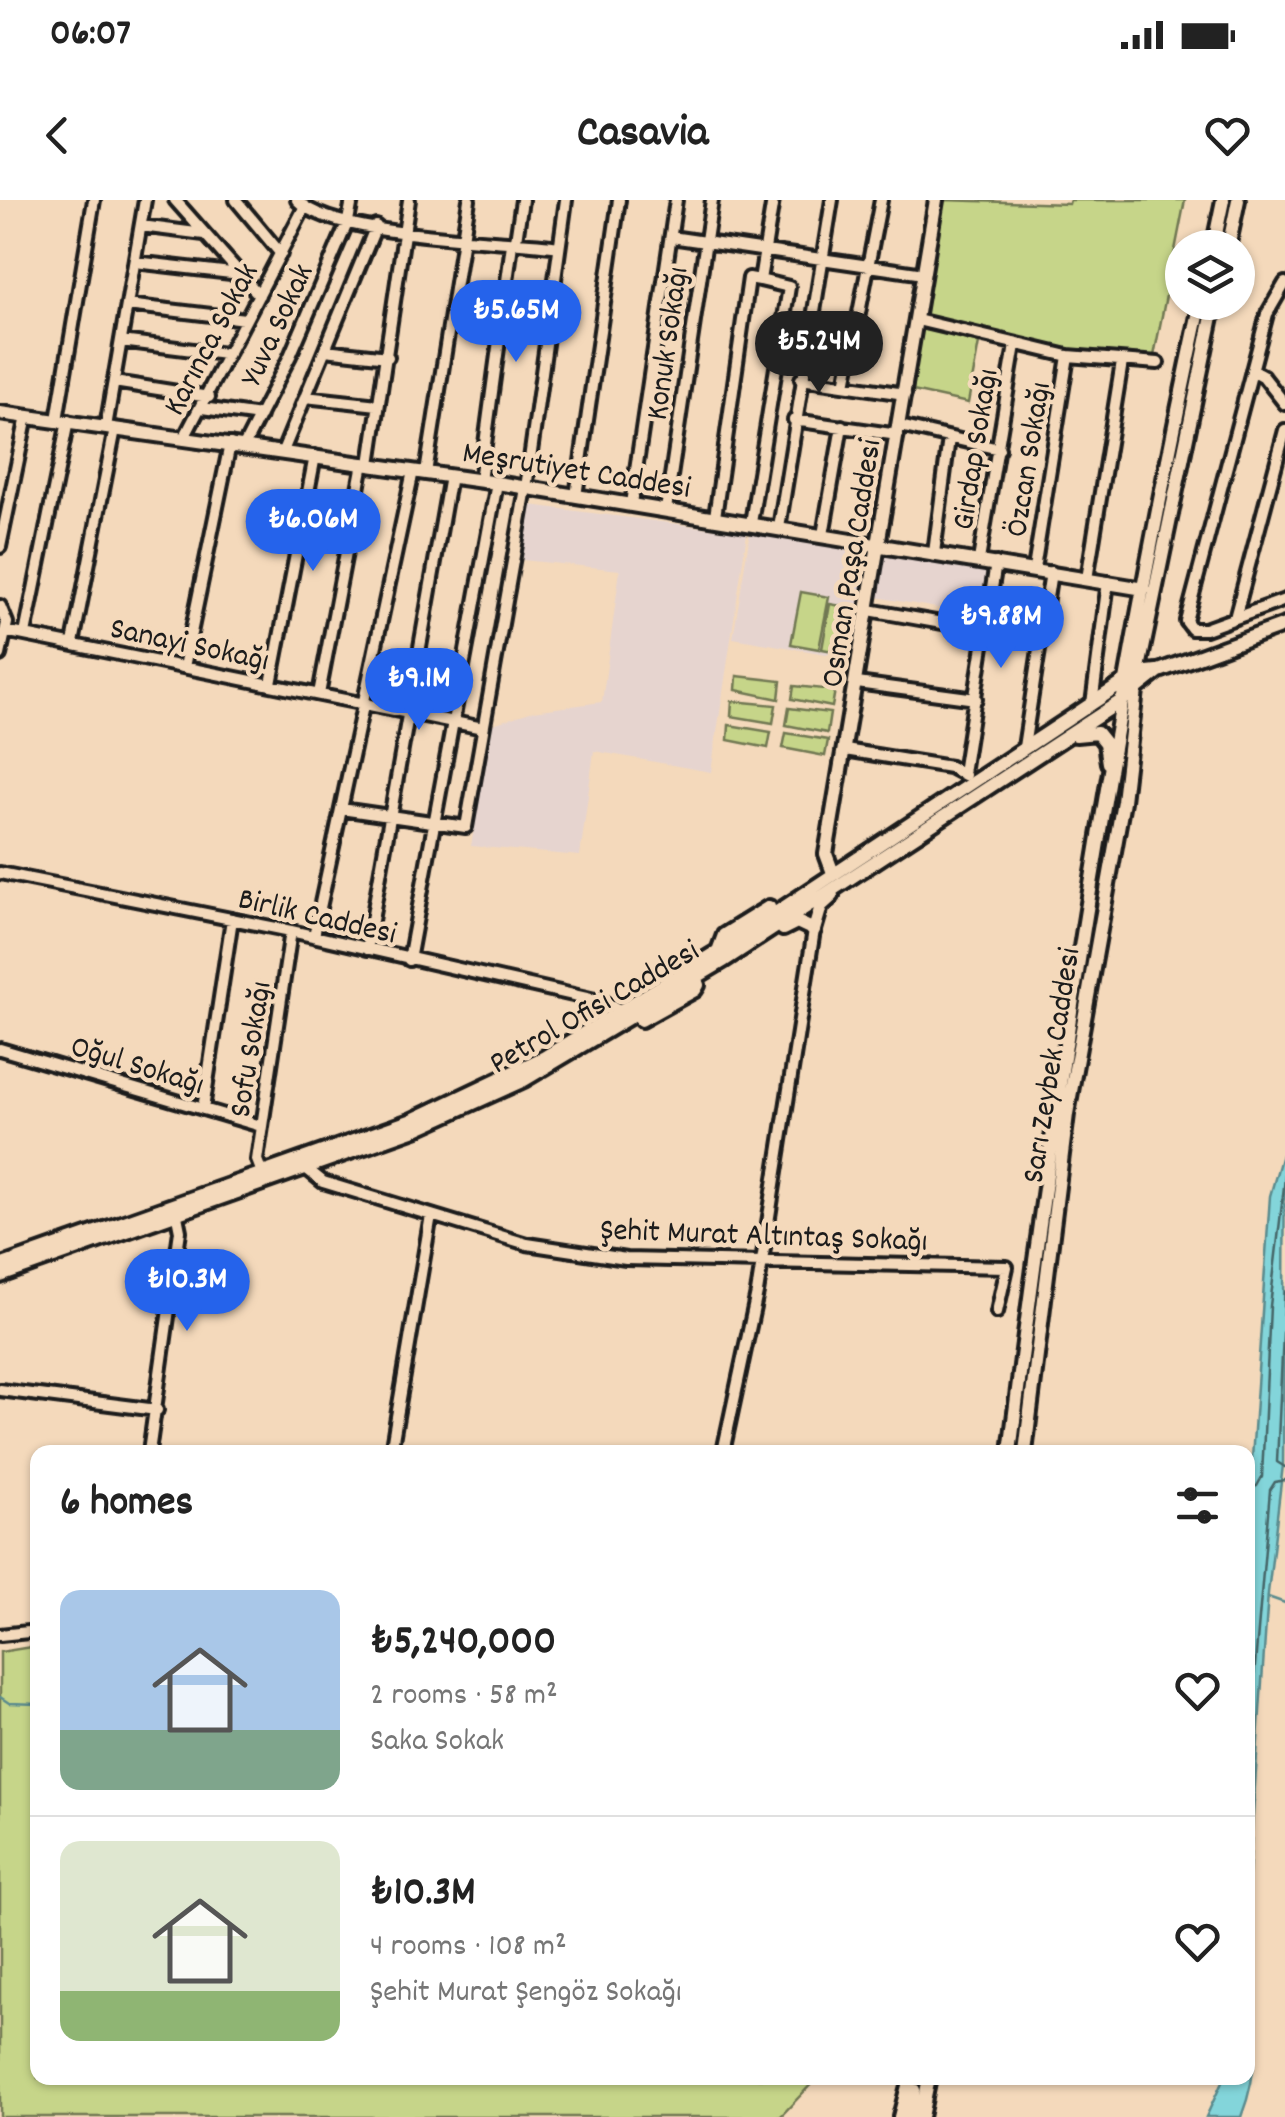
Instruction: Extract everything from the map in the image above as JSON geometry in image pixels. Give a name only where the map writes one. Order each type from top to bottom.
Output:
[{"type":"main road","name":"Osman Paşa Caddesi","points":[[833,873],[826,854],[936,200]]},
{"type":"main road","points":[[1217,230],[1223,200]]},
{"type":"main road","points":[[1232,230],[1238,200]]},
{"type":"main road","points":[[1133,682],[1144,589],[1197,320]]},
{"type":"main road","points":[[1133,682],[1211,320]]},
{"type":"main road","name":"Meşrutiyet Caddesi","points":[[0,413],[450,476],[1144,589]]},
{"type":"main road","name":"Petrol Ofisi Caddesi","points":[[0,1276],[176,1216],[450,1104],[543,1058],[693,973],[876,859],[1092,704],[1159,671],[1285,624]]},
{"type":"main road","name":"Petrol Ofisi Caddesi","points":[[721,956],[724,935],[833,873],[968,777],[1029,752],[1121,701],[1133,682]]},
{"type":"main road","name":"Sarı Zeybek Caddesi","points":[[1027,1445],[1068,1114],[1123,801],[1133,682]]},
{"type":"main road","name":"Sarı Zeybek Caddesi","points":[[1011,1445],[1056,1112],[1121,701]]},
{"type":"main road","points":[[1029,752],[1082,732],[1097,733],[1107,751],[1109,786]]},
{"type":"main road","points":[[721,956],[738,958],[790,924],[803,923],[814,930],[825,901],[876,859]]},
{"type":"main road","name":"Petrol Ofisi Caddesi","points":[[0,1266],[264,1179],[307,1169],[418,1128],[554,1064],[694,990],[698,985],[693,973]]},
{"type":"main road","points":[[891,2117],[909,2085]]},
{"type":"main road","points":[[900,2117],[910,2085]]},
{"type":"main road","points":[[910,2117],[911,2085]]},
{"type":"main road","points":[[921,2117],[928,2085]]},
{"type":"main road","points":[[929,2117],[930,2085]]},
{"type":"street","points":[[25,634],[63,420],[94,200]]},
{"type":"street","points":[[73,643],[146,200]]},
{"type":"street","points":[[236,200],[281,254]]},
{"type":"street","name":"Yuva Sokak","points":[[184,667],[237,445],[260,416],[348,221],[352,200]]},
{"type":"street","points":[[319,694],[388,357],[409,200]]},
{"type":"street","points":[[314,936],[420,472],[470,200]]},
{"type":"street","points":[[480,481],[522,200]]},
{"type":"street","points":[[342,808],[466,826],[526,488],[566,200]]},
{"type":"street","points":[[576,496],[619,200]]},
{"type":"street","points":[[631,504],[676,200]]},
{"type":"street","name":"Konuk Sokağı","points":[[666,510],[712,200]]},
{"type":"street","points":[[760,280],[773,200]]},
{"type":"street","points":[[779,528],[832,200]]},
{"type":"street","points":[[845,385],[881,200]]},
{"type":"street","points":[[182,202],[260,295]]},
{"type":"street","points":[[303,203],[348,221],[406,232],[560,248]]},
{"type":"street","name":"Karınca Sokak","points":[[184,438],[281,254],[303,203]]},
{"type":"street","points":[[141,226],[205,234]]},
{"type":"street","points":[[283,451],[376,226]]},
{"type":"street","points":[[670,237],[924,274]]},
{"type":"street","points":[[135,262],[240,274]]},
{"type":"street","points":[[715,518],[750,278],[789,287],[751,523]]},
{"type":"street","points":[[1285,283],[1270,305],[1186,620],[1197,630],[1285,600]]},
{"type":"street","points":[[127,305],[245,319]]},
{"type":"street","points":[[917,320],[1068,356],[1158,363]]},
{"type":"street","points":[[121,340],[225,354]]},
{"type":"street","name":"Girdap Sokağı","points":[[979,560],[1015,346]]},
{"type":"street","points":[[325,350],[388,357]]},
{"type":"street","name":"Özcan Sokağı","points":[[1034,569],[1068,356]]},
{"type":"street","points":[[1087,579],[1122,362]]},
{"type":"street","points":[[1252,370],[1263,376],[1285,404]]},
{"type":"street","points":[[801,380],[905,394]]},
{"type":"street","points":[[114,382],[208,396]]},
{"type":"street","points":[[305,397],[378,406]]},
{"type":"street","points":[[202,408],[260,416]]},
{"type":"street","points":[[0,547],[4,504],[26,416]]},
{"type":"street","points":[[794,420],[899,430],[999,449]]},
{"type":"street","points":[[823,535],[842,426]]},
{"type":"street","points":[[1235,618],[1285,430]]},
{"type":"street","points":[[934,553],[949,438]]},
{"type":"street","points":[[271,684],[315,456]]},
{"type":"street","points":[[367,949],[450,476]]},
{"type":"street","points":[[408,960],[437,822],[497,484]]},
{"type":"street","points":[[845,750],[950,766],[968,777],[996,563]]},
{"type":"street","points":[[1029,752],[1051,572]]},
{"type":"street","points":[[1092,704],[1108,582]]},
{"type":"street","points":[[0,655],[5,631],[2,609]]},
{"type":"street","points":[[869,610],[988,631]]},
{"type":"street","name":"Sanayi Sokağı","points":[[5,631],[454,718],[483,728]]},
{"type":"street","points":[[857,683],[976,698]]},
{"type":"street","name":"Birlik Caddesi","points":[[0,873],[314,936],[604,1002],[622,1010]]},
{"type":"street","points":[[203,1109],[232,919]]},
{"type":"street","points":[[724,1445],[762,1261],[814,930]]},
{"type":"street","name":"Sofu Sokağı","points":[[264,1179],[257,1160],[291,931]]},
{"type":"street","name":"Oğul Sokağı","points":[[0,1048],[262,1126]]},
{"type":"street","name":"Şehit Murat Altıntaş Sokağı","points":[[307,1169],[323,1182],[527,1244],[626,1259],[1007,1266],[998,1312]]},
{"type":"street","points":[[391,1445],[431,1215]]},
{"type":"street","points":[[150,1445],[180,1232],[176,1216]]},
{"type":"street","points":[[0,1390],[157,1410]]},
{"type":"street","points":[[0,1635],[30,1632]]},
{"type":"shaded area","points":[[530,505],[747,533],[711,772],[594,751],[580,856],[471,846],[493,724],[533,711],[602,702],[620,570],[522,560]]},
{"type":"shaded area","points":[[750,533],[988,569],[979,616],[861,594],[849,658],[733,638]]},
{"type":"green space","points":[[943,200],[1069,204],[1070,200],[1185,200],[1179,230],[1165,230],[1165,301],[1153,361],[1084,355],[923,317]]},
{"type":"green space","points":[[920,327],[979,343],[968,403],[913,391]]},
{"type":"green space","points":[[801,592],[829,597],[819,649],[791,644]]},
{"type":"green space","points":[[830,604],[847,607],[839,652],[822,649]]},
{"type":"green space","points":[[737,676],[781,681],[779,699],[736,690]]},
{"type":"green space","points":[[794,686],[835,690],[832,707],[792,699]]},
{"type":"green space","points":[[732,701],[776,705],[773,723],[731,716]]},
{"type":"green space","points":[[789,708],[830,713],[827,733],[786,725]]},
{"type":"green space","points":[[729,725],[771,732],[768,748],[728,740]]},
{"type":"green space","points":[[786,733],[828,740],[825,756],[783,748]]},
{"type":"green space","points":[[30,1647],[30,2085],[810,2085],[780,2117],[0,2117],[0,1652]]},
{"type":"water","points":[[1285,1144],[1283,1465],[1268,1593],[1255,1785],[1253,1445],[1270,1196]]},
{"type":"water","points":[[1221,2085],[1250,2085],[1241,2117],[1206,2117]]},
{"type":"waterway","points":[[1268,1597],[1285,1603]]},
{"type":"waterway","points":[[0,1697],[9,1703],[30,1704]]}]
